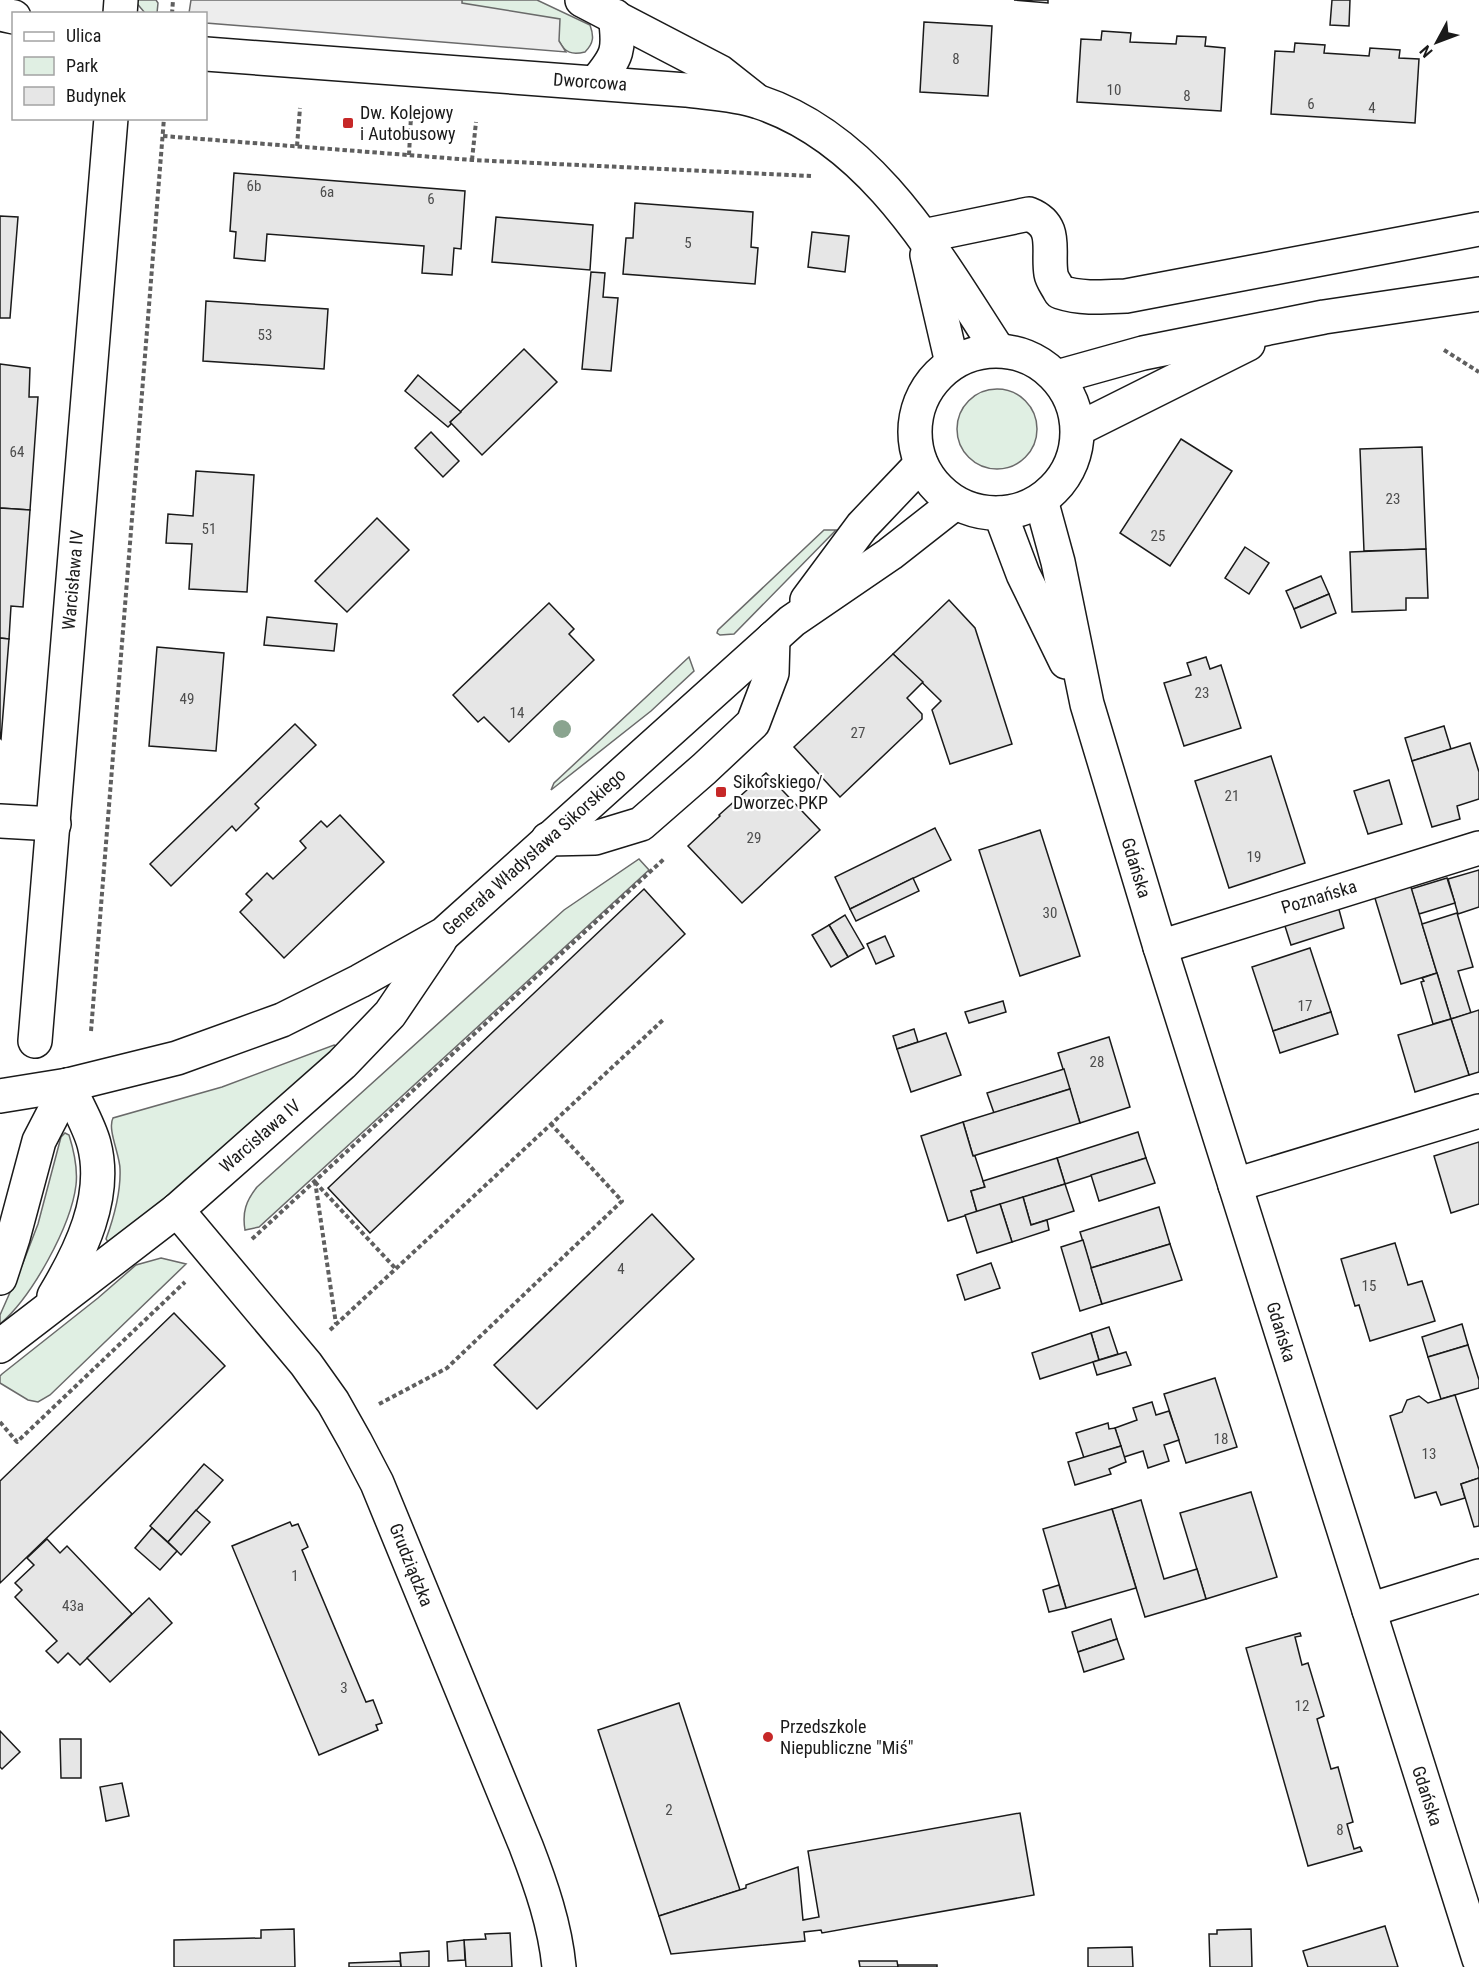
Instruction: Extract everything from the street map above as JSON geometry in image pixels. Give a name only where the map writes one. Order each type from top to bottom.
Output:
[{"type":"street","points":[[582,0],[720,72],[757,101]]},
{"type":"street","points":[[596,82],[610,64],[617,50],[615,16]]},
{"type":"street","name":"Dworcowa","points":[[207,54],[596,82],[687,90],[757,101],[800,120],[836,144],[875,178],[922,236],[998,350]]},
{"type":"street","name":"Warcisława IV","points":[[34,1041],[54,824],[111,120]]},
{"type":"street","points":[[922,236],[1029,214],[1038,218],[1046,226],[1051,239],[1052,276],[1060,292],[1094,297],[1126,296],[1479,229]]},
{"type":"street","name":"Dworcowa","points":[[922,236],[952,363]]},
{"type":"street","points":[[1057,377],[1143,353],[1324,317],[1479,294]]},
{"type":"street","points":[[1078,429],[1281,327]]},
{"type":"street","points":[[998,350],[1020,353],[1040,363],[1057,377],[1072,401],[1078,429],[1076,450],[1068,470],[1057,487],[1041,500],[1021,510],[1000,513],[977,511],[955,502],[935,486],[921,464],[915,436],[918,408],[931,382],[952,363],[974,353],[998,350]]},
{"type":"street","name":"Generała Władysława Sikorskiego","points":[[782,629],[862,526],[921,464]]},
{"type":"street","name":"Gdańska","points":[[1041,500],[1058,562],[1087,704],[1160,947],[1479,1959]]},
{"type":"street","name":"Generała Władysława Sikorskiego","points":[[0,1096],[68,1085],[177,1058],[282,1020],[360,981],[444,934],[782,629],[890,554],[955,502]]},
{"type":"street","name":"Gdańska","points":[[1000,513],[1023,574],[1087,704]]},
{"type":"street","points":[[548,839],[595,838],[641,824],[696,776],[753,723],[772,673],[782,629]]},
{"type":"street","points":[[0,820],[54,824]]},
{"type":"street","name":"Poznańska","points":[[1160,947],[1479,848]]},
{"type":"street","name":"Warcisława IV","points":[[0,1346],[177,1209],[342,1064],[390,1014],[444,934]]},
{"type":"street","points":[[0,1278],[39,1141],[68,1085]]},
{"type":"street","name":"Warcisława IV","points":[[46,1310],[69,1271],[90,1225],[98,1183],[94,1145],[68,1085]]},
{"type":"street","points":[[1235,1185],[1479,1111]]},
{"type":"street","points":[[0,1202],[13,1238]]},
{"type":"street","name":"Grudziądzka","points":[[177,1209],[230,1249],[333,1402],[376,1483],[526,1846],[545,1900],[559,1967]]},
{"type":"street","points":[[1369,1610],[1479,1576]]},
{"type":"path","points":[[297,146],[300,108]]},
{"type":"path","points":[[409,155],[411,116]]},
{"type":"path","points":[[91,1031],[164,120]]},
{"type":"path","points":[[472,160],[476,122]]},
{"type":"path","points":[[163,136],[472,160],[821,177]]},
{"type":"path","points":[[1444,350],[1479,372]]},
{"type":"path","points":[[0,1422],[17,1442],[230,1249],[315,1181],[666,859],[658,851]]},
{"type":"path","points":[[323,1337],[664,1019]]},
{"type":"path","points":[[371,1409],[447,1368],[622,1201],[551,1124]]},
{"type":"path","points":[[315,1181],[396,1269]]},
{"type":"path","points":[[315,1181],[336,1324]]},
{"type":"green space","points":[[134,0],[156,0],[157,12],[144,12]]},
{"type":"green space","points":[[462,0],[537,0],[590,25],[592,42],[585,52],[569,52],[559,41],[461,3]]},
{"type":"green space","points":[[997,389],[1012,392],[1025,401],[1034,414],[1037,429],[1034,444],[1025,457],[1012,466],[997,469],[982,466],[969,457],[960,444],[957,429],[960,414],[969,401],[982,392]]},
{"type":"green space","points":[[824,530],[836,530],[734,634],[720,635],[717,633],[718,630]]},
{"type":"green space","points":[[689,657],[694,671],[651,711],[551,790],[554,783]]},
{"type":"green space","points":[[639,859],[649,870],[259,1227],[245,1230],[246,1207],[257,1187],[564,910]]},
{"type":"green space","points":[[334,1045],[339,1047],[161,1203],[108,1242],[106,1239],[116,1205],[120,1178],[112,1129],[113,1118],[222,1087]]},
{"type":"green space","points":[[65,1133],[69,1135],[71,1141],[76,1172],[73,1202],[67,1220],[37,1279],[25,1297],[0,1324],[0,1315],[38,1224],[61,1137]]},
{"type":"green space","points":[[161,1258],[186,1264],[50,1395],[38,1402],[28,1400],[0,1383],[2,1374],[136,1265]]},
{"type":"shaded area","points":[[191,0],[462,0],[462,3],[560,19],[559,41],[566,52],[207,23],[207,12],[189,12]]},
{"type":"building","points":[[1014,0],[1048,0],[1048,3]]},
{"type":"building","points":[[1332,0],[1350,0],[1349,26],[1330,25]]},
{"type":"building","points":[[924,22],[992,26],[988,96],[920,92]]},
{"type":"building","points":[[1102,31],[1131,33],[1130,42],[1176,44],[1177,36],[1206,37],[1205,46],[1225,48],[1221,111],[1077,102],[1081,39],[1101,40]]},
{"type":"building","points":[[1295,43],[1325,45],[1324,53],[1369,56],[1370,48],[1400,50],[1399,58],[1419,59],[1415,123],[1271,114],[1275,51],[1294,52]]},
{"type":"building","points":[[234,173],[465,191],[461,249],[454,248],[452,275],[422,273],[424,246],[267,234],[265,261],[234,258],[236,232],[230,231]]},
{"type":"building","points":[[635,203],[753,212],[751,247],[758,248],[755,284],[623,274],[626,238],[633,238]]},
{"type":"building","points":[[0,216],[18,217],[10,318],[0,318]]},
{"type":"building","points":[[496,217],[593,225],[590,270],[492,262]]},
{"type":"building","points":[[812,232],[849,236],[845,272],[808,267]]},
{"type":"building","points":[[591,272],[605,273],[603,297],[618,298],[611,371],[582,369]]},
{"type":"building","points":[[206,301],[328,309],[324,369],[203,361]]},
{"type":"building","points":[[524,349],[557,382],[482,455],[450,422]]},
{"type":"building","points":[[0,364],[30,368],[29,397],[38,397],[30,510],[0,508]]},
{"type":"building","points":[[418,375],[461,412],[448,427],[405,391]]},
{"type":"building","points":[[431,432],[459,461],[443,477],[415,448]]},
{"type":"building","points":[[1181,439],[1232,471],[1170,566],[1120,533]]},
{"type":"building","points":[[1422,447],[1426,549],[1364,551],[1360,449]]},
{"type":"building","points":[[196,471],[254,475],[247,592],[189,589],[192,544],[166,543],[168,514],[193,516]]},
{"type":"building","points":[[0,508],[30,510],[23,607],[11,606],[9,639],[0,638]]},
{"type":"building","points":[[377,518],[409,550],[347,612],[315,581]]},
{"type":"building","points":[[1245,547],[1269,563],[1249,594],[1225,578]]},
{"type":"building","points":[[1426,549],[1428,598],[1406,598],[1406,610],[1352,612],[1350,552]]},
{"type":"building","points":[[1321,576],[1329,594],[1294,609],[1286,591]]},
{"type":"building","points":[[1329,594],[1336,613],[1301,628],[1294,609]]},
{"type":"building","points":[[949,600],[975,628],[1012,744],[950,764],[932,710],[941,701],[893,654]]},
{"type":"building","points":[[549,603],[574,629],[569,634],[594,660],[509,742],[484,717],[478,722],[453,695]]},
{"type":"building","points":[[267,617],[337,624],[334,651],[264,645]]},
{"type":"building","points":[[0,638],[9,639],[1,739],[0,738]]},
{"type":"building","points":[[157,647],[224,653],[216,751],[149,746]]},
{"type":"building","points":[[893,654],[923,682],[907,698],[922,714],[922,719],[840,797],[794,747]]},
{"type":"building","points":[[1206,657],[1210,669],[1221,665],[1241,728],[1184,746],[1164,683],[1191,675],[1187,663]]},
{"type":"building","points":[[295,724],[316,745],[255,804],[259,808],[236,831],[232,826],[171,886],[150,864]]},
{"type":"building","points":[[1444,726],[1451,749],[1412,761],[1405,738]]},
{"type":"building","points":[[1470,743],[1479,772],[1479,799],[1457,806],[1460,819],[1432,827],[1412,761]]},
{"type":"building","points":[[1271,756],[1305,863],[1229,888],[1195,781]]},
{"type":"building","points":[[766,773],[820,830],[742,903],[688,846]]},
{"type":"building","points":[[1389,780],[1402,824],[1368,834],[1354,791]]},
{"type":"building","points":[[340,815],[384,862],[284,958],[240,912],[252,900],[246,894],[267,873],[273,879],[306,848],[300,841],[321,821],[327,827]]},
{"type":"building","points":[[935,828],[951,860],[850,909],[835,877]]},
{"type":"building","points":[[1040,830],[1080,956],[1020,976],[979,850]]},
{"type":"building","points":[[1479,870],[1479,907],[1458,914],[1448,879]]},
{"type":"building","points":[[913,878],[919,891],[856,921],[850,909]]},
{"type":"building","points":[[1447,878],[1455,903],[1419,914],[1411,889]]},
{"type":"building","points":[[1410,884],[1437,973],[1401,984],[1374,895]]},
{"type":"building","points":[[644,889],[685,934],[370,1233],[328,1188]]},
{"type":"building","points":[[1338,906],[1344,928],[1291,945],[1284,923]]},
{"type":"building","points":[[1457,913],[1473,967],[1458,971],[1471,1013],[1451,1019],[1422,924]]},
{"type":"building","points":[[845,915],[864,948],[848,957],[829,925]]},
{"type":"building","points":[[829,925],[848,957],[831,967],[812,935]]},
{"type":"building","points":[[885,936],[894,956],[876,964],[867,944]]},
{"type":"building","points":[[1310,948],[1331,1012],[1273,1031],[1252,967]]},
{"type":"building","points":[[1437,973],[1451,1019],[1433,1024],[1421,982],[1424,981],[1422,978]]},
{"type":"building","points":[[1003,1001],[1006,1012],[969,1023],[965,1012]]},
{"type":"building","points":[[1479,1010],[1479,1072],[1469,1075],[1451,1019]]},
{"type":"building","points":[[1331,1012],[1338,1034],[1280,1053],[1273,1031]]},
{"type":"building","points":[[1451,1019],[1469,1075],[1415,1092],[1398,1035]]},
{"type":"building","points":[[914,1029],[918,1042],[897,1049],[893,1036]]},
{"type":"building","points":[[946,1033],[961,1075],[911,1092],[897,1049]]},
{"type":"building","points":[[1109,1037],[1130,1107],[1080,1123],[1058,1053]]},
{"type":"building","points":[[1064,1069],[1070,1089],[994,1113],[987,1093]]},
{"type":"building","points":[[1070,1089],[1080,1123],[973,1156],[963,1122]]},
{"type":"building","points":[[963,1122],[985,1187],[971,1191],[977,1212],[948,1221],[921,1136]]},
{"type":"building","points":[[1138,1132],[1146,1158],[1065,1184],[1057,1158]]},
{"type":"building","points":[[1479,1142],[1479,1204],[1451,1213],[1434,1156]]},
{"type":"building","points":[[1057,1158],[1065,1184],[977,1212],[971,1191],[985,1187],[983,1181]]},
{"type":"building","points":[[1146,1158],[1155,1183],[1099,1201],[1091,1175]]},
{"type":"building","points":[[1065,1184],[1074,1211],[1031,1225],[1023,1197]]},
{"type":"building","points":[[1023,1197],[1031,1225],[1047,1220],[1049,1230],[1012,1242],[1000,1204]]},
{"type":"building","points":[[1000,1204],[1012,1242],[977,1253],[965,1215]]},
{"type":"building","points":[[1159,1207],[1170,1244],[1091,1268],[1080,1232]]},
{"type":"building","points":[[652,1214],[694,1259],[537,1409],[494,1365]]},
{"type":"building","points":[[1083,1240],[1102,1304],[1080,1311],[1061,1247]]},
{"type":"building","points":[[1395,1243],[1408,1285],[1422,1281],[1435,1321],[1370,1341],[1359,1305],[1355,1306],[1341,1259]]},
{"type":"building","points":[[1170,1244],[1182,1280],[1102,1304],[1091,1268]]},
{"type":"building","points":[[991,1263],[1000,1288],[965,1300],[957,1275]]},
{"type":"building","points":[[174,1313],[225,1366],[0,1583],[0,1481]]},
{"type":"building","points":[[1462,1324],[1468,1345],[1428,1357],[1422,1337]]},
{"type":"building","points":[[1109,1327],[1118,1354],[1099,1360],[1091,1333]]},
{"type":"building","points":[[1091,1333],[1099,1360],[1040,1379],[1032,1353]]},
{"type":"building","points":[[1468,1345],[1479,1380],[1479,1388],[1441,1399],[1428,1357]]},
{"type":"building","points":[[1126,1352],[1131,1365],[1097,1375],[1093,1362]]},
{"type":"building","points":[[1215,1378],[1237,1447],[1186,1463],[1164,1394]]},
{"type":"building","points":[[1455,1395],[1479,1470],[1479,1478],[1461,1484],[1465,1498],[1441,1505],[1436,1492],[1415,1498],[1390,1416],[1402,1412],[1407,1400],[1419,1396],[1428,1403]]},
{"type":"building","points":[[1152,1402],[1156,1415],[1169,1411],[1179,1440],[1164,1445],[1169,1461],[1148,1468],[1143,1451],[1124,1457],[1115,1428],[1137,1420],[1133,1408]]},
{"type":"building","points":[[1108,1423],[1109,1429],[1115,1428],[1121,1446],[1084,1458],[1076,1433]]},
{"type":"building","points":[[1121,1446],[1126,1462],[1109,1469],[1111,1474],[1075,1485],[1068,1462]]},
{"type":"building","points":[[204,1464],[223,1480],[168,1542],[150,1526]]},
{"type":"building","points":[[1479,1478],[1479,1526],[1474,1527],[1461,1484]]},
{"type":"building","points":[[1251,1492],[1277,1577],[1206,1599],[1180,1513]]},
{"type":"building","points":[[1141,1500],[1164,1579],[1197,1569],[1206,1599],[1145,1617],[1112,1509]]},
{"type":"building","points":[[1112,1509],[1136,1588],[1066,1608],[1043,1529]]},
{"type":"building","points":[[196,1510],[210,1522],[181,1555],[168,1542]]},
{"type":"building","points":[[290,1522],[292,1526],[298,1524],[308,1547],[302,1550],[366,1702],[373,1700],[382,1723],[376,1725],[378,1730],[319,1755],[232,1546]]},
{"type":"building","points":[[152,1528],[177,1551],[160,1570],[135,1548]]},
{"type":"building","points":[[47,1539],[60,1553],[67,1546],[132,1614],[80,1665],[68,1653],[58,1663],[46,1651],[57,1641],[15,1597],[22,1590],[15,1583],[34,1565],[27,1558]]},
{"type":"building","points":[[1059,1585],[1066,1608],[1049,1612],[1043,1590]]},
{"type":"building","points":[[149,1598],[172,1623],[110,1682],[87,1658]]},
{"type":"building","points":[[1111,1619],[1117,1639],[1078,1652],[1072,1632]]},
{"type":"building","points":[[1300,1633],[1301,1636],[1295,1637],[1302,1665],[1308,1663],[1324,1716],[1317,1719],[1331,1769],[1338,1767],[1353,1822],[1347,1824],[1354,1849],[1360,1847],[1362,1851],[1308,1866],[1246,1648]]},
{"type":"building","points":[[1117,1639],[1124,1659],[1084,1672],[1078,1652]]},
{"type":"building","points":[[679,1703],[740,1890],[659,1916],[598,1730]]},
{"type":"building","points":[[0,1731],[20,1752],[2,1769],[0,1767]]},
{"type":"building","points":[[60,1739],[81,1739],[81,1778],[61,1778]]},
{"type":"building","points":[[122,1783],[129,1816],[106,1821],[100,1787]]},
{"type":"building","points":[[1020,1813],[1034,1895],[822,1933],[821,1930],[804,1932],[805,1941],[671,1954],[659,1916],[746,1888],[746,1885],[798,1867],[803,1920],[819,1917],[808,1851]]},
{"type":"building","points":[[1385,1926],[1398,1967],[1308,1967],[1303,1951]]},
{"type":"building","points":[[294,1929],[295,1967],[174,1967],[174,1940],[261,1938],[261,1930]]},
{"type":"building","points":[[1251,1929],[1252,1967],[1210,1967],[1209,1934],[1217,1934],[1217,1930]]},
{"type":"building","points":[[510,1933],[512,1967],[466,1967],[464,1940],[486,1939],[485,1934]]},
{"type":"building","points":[[464,1940],[465,1960],[448,1961],[447,1942]]},
{"type":"building","points":[[1132,1947],[1133,1967],[1088,1967],[1088,1948]]},
{"type":"building","points":[[429,1951],[429,1967],[401,1967],[400,1953]]},
{"type":"building","points":[[400,1961],[401,1967],[349,1967],[349,1963]]},
{"type":"building","points":[[859,1961],[897,1961],[898,1967],[860,1967]]},
{"type":"building","points":[[898,1965],[937,1965],[937,1967],[898,1967]]},
{"type":"place","name":"Dw. Kolejowy i Autobusowy","points":[[348,123]]},
{"type":"place","name":"Sikorskiego/ Dworzec PKP","points":[[721,792]]},
{"type":"place","name":"Przedszkole Niepubliczne \"Miś\"","points":[[768,1737]]}]
